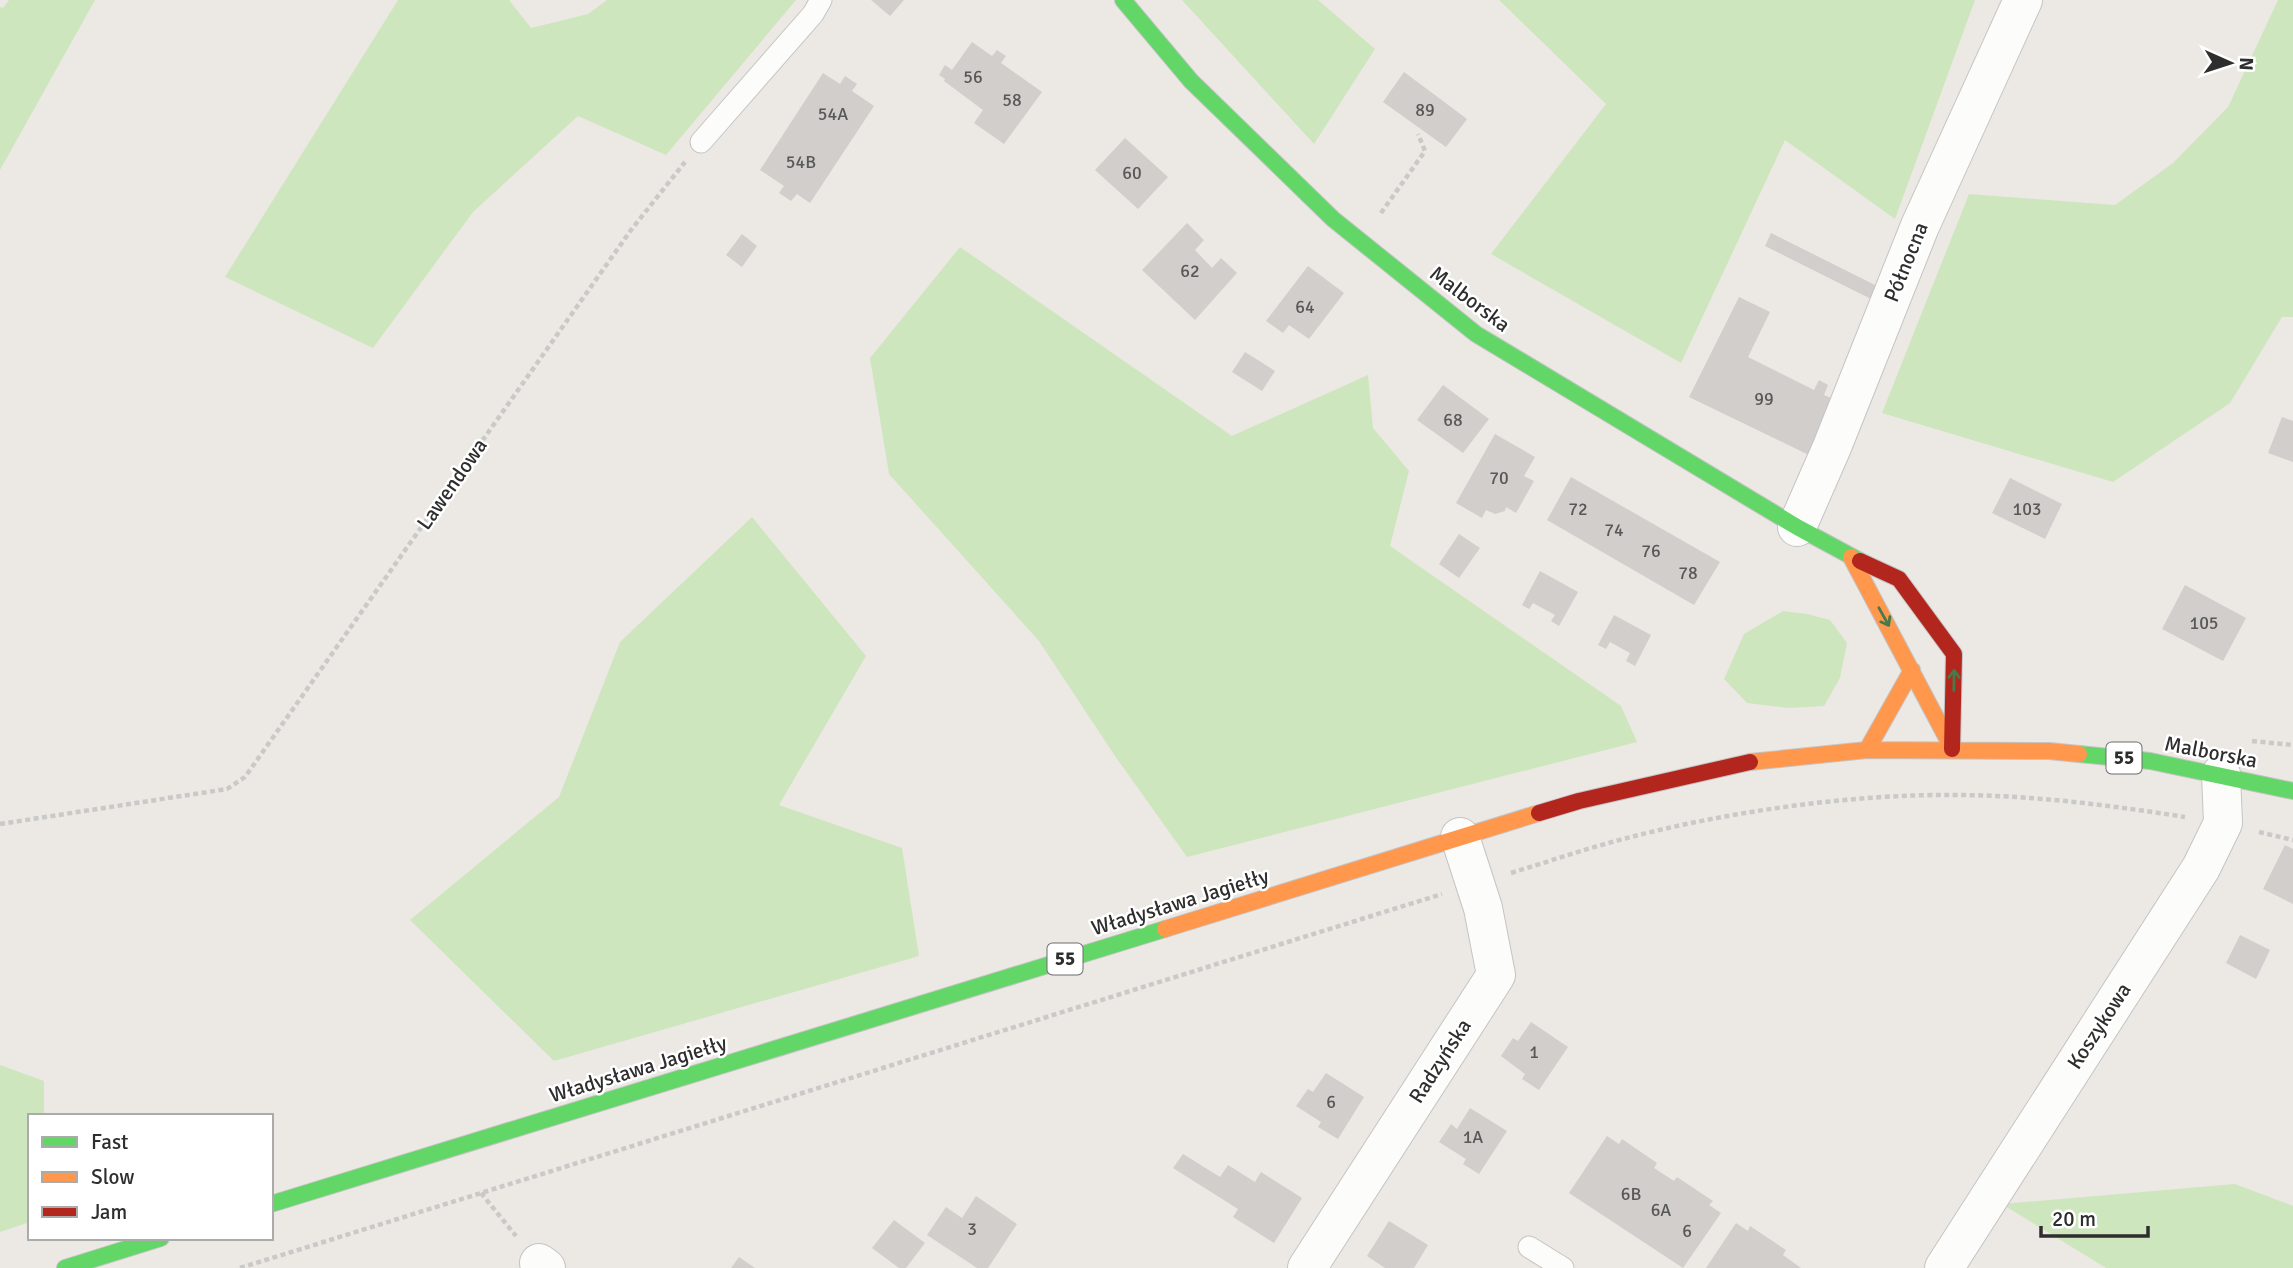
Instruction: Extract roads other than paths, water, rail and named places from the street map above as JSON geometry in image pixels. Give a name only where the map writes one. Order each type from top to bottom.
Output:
[{"type":"main road","name":"Malborska","points":[[1123,0],[1191,80],[1334,219],[1476,334],[1797,527],[1851,557],[1899,579],[1954,654],[1952,749],[2049,751],[2150,761],[2293,791]]},
{"type":"main road","points":[[1851,557],[1952,749]]},
{"type":"main road","points":[[1867,750],[1912,670]]},
{"type":"main road","name":"Władysława Jagiełły","points":[[273,1203],[1579,801],[1749,762],[1867,750],[1952,749]]},
{"type":"main road","points":[[65,1268],[155,1240]]},
{"type":"street","name":"Północna","points":[[1797,527],[1832,447],[1920,226],[2023,0]]},
{"type":"street","name":"Koszykowa","points":[[1944,1268],[2201,868],[2223,823],[2221,774]]},
{"type":"street","name":"Radzyńska","points":[[1307,1268],[1496,975],[1483,908],[1460,837]]},
{"type":"lane","points":[[701,142],[813,14],[821,0]]},
{"type":"lane","points":[[1529,1247],[1563,1268]]}]
